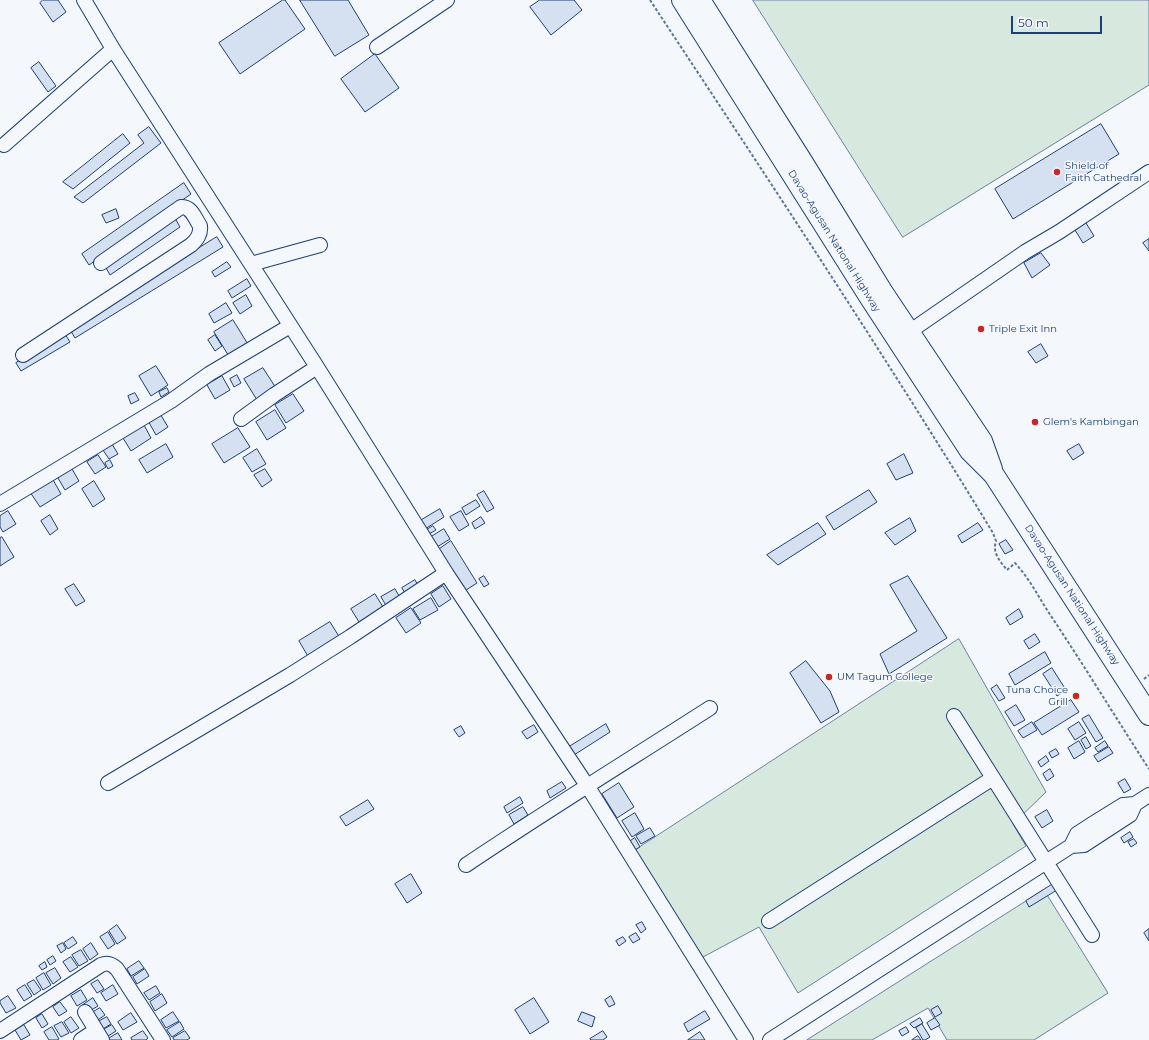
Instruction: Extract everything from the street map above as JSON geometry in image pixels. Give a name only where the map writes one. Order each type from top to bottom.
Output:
[{"type":"highway","name":"Davao-Agusan National Highway","points":[[682,0],[876,294],[909,332],[982,441],[994,475]]},
{"type":"highway","name":"Davao-Agusan National Highway","points":[[700,0],[806,168],[876,294],[970,451],[994,475],[1149,715]]},
{"type":"street","points":[[84,0],[113,49],[317,367],[446,573],[588,787],[745,1040]]},
{"type":"street","points":[[378,47],[447,0]]},
{"type":"street","points":[[4,145],[113,49]]},
{"type":"street","points":[[909,332],[1024,252],[1059,232],[1149,172]]},
{"type":"street","points":[[23,355],[191,245],[200,232],[200,226],[189,209],[184,206],[181,207],[100,263]]},
{"type":"street","points":[[197,221],[215,209]]},
{"type":"street","points":[[251,264],[320,245]]},
{"type":"street","points":[[0,504],[171,401],[209,374],[290,326]]},
{"type":"street","points":[[241,419],[317,367]]},
{"type":"street","points":[[108,783],[290,675],[446,573]]},
{"type":"street","points":[[466,865],[710,708]]},
{"type":"street","points":[[954,716],[1092,935]]},
{"type":"street","points":[[769,921],[993,778]]},
{"type":"street","points":[[770,1040],[1071,846],[1084,845],[1097,829],[1123,805],[1135,804],[1149,796]]},
{"type":"street","points":[[0,1031],[106,963],[117,969],[163,1040]]},
{"type":"street","points":[[81,1040],[99,1035],[85,1012]]},
{"type":"path","points":[[650,0],[782,199],[948,460],[993,533],[996,541],[994,546],[996,557],[1007,570],[1015,563],[1026,576],[1041,602],[1149,769]]},
{"type":"shaded area","points":[[753,0],[1149,0],[1149,85],[903,237]]},
{"type":"shaded area","points":[[959,639],[1046,792],[1013,824],[1026,846],[798,993],[759,927],[703,957],[634,851]]},
{"type":"shaded area","points":[[1044,890],[1108,993],[1034,1040],[947,1040],[928,1008],[872,1040],[807,1040]]},
{"type":"building","points":[[43,0],[58,0],[66,12],[53,22],[40,3]]},
{"type":"building","points":[[285,0],[305,29],[240,74],[219,43]]},
{"type":"building","points":[[300,0],[348,0],[369,35],[335,56]]},
{"type":"building","points":[[540,0],[574,0],[582,10],[551,35],[530,7]]},
{"type":"building","points":[[375,54],[399,88],[365,112],[341,79]]},
{"type":"building","points":[[39,62],[56,86],[48,92],[31,68]]},
{"type":"building","name":"Shield of Faith Cathedral","points":[[1101,124],[1119,154],[1013,219],[995,189]]},
{"type":"building","points":[[149,127],[161,143],[83,203],[74,197],[144,143],[138,135]]},
{"type":"building","points":[[123,134],[130,143],[73,189],[63,182]]},
{"type":"building","points":[[184,183],[191,194],[89,265],[82,254]]},
{"type":"building","points":[[116,209],[119,218],[106,223],[102,215]]},
{"type":"building","points":[[175,218],[180,227],[110,275],[105,266]]},
{"type":"building","points":[[1086,223],[1094,236],[1083,243],[1075,230]]},
{"type":"building","points":[[217,237],[223,247],[75,338],[69,328]]},
{"type":"building","points":[[1149,239],[1149,251],[1143,243]]},
{"type":"building","points":[[1041,253],[1050,265],[1032,278],[1024,263]]},
{"type":"building","points":[[227,262],[231,267],[215,277],[212,272]]},
{"type":"building","points":[[247,279],[251,286],[232,298],[228,291]]},
{"type":"building","points":[[246,295],[252,306],[240,314],[233,303]]},
{"type":"building","points":[[226,303],[232,313],[214,323],[209,314]]},
{"type":"building","points":[[233,320],[249,346],[230,358],[214,332]]},
{"type":"building","points":[[65,334],[70,342],[21,371],[16,363]]},
{"type":"building","points":[[215,335],[222,346],[215,351],[208,340]]},
{"type":"building","points":[[1041,344],[1048,356],[1036,363],[1028,352]]},
{"type":"building","points":[[156,366],[168,385],[151,396],[139,376]]},
{"type":"building","points":[[263,368],[276,388],[257,400],[244,379]]},
{"type":"building","points":[[237,375],[241,383],[234,387],[230,379]]},
{"type":"building","points":[[222,376],[230,390],[215,399],[207,385]]},
{"type":"building","points":[[167,388],[169,392],[161,397],[159,392]]},
{"type":"building","points":[[135,393],[139,400],[131,404],[128,396]]},
{"type":"building","points":[[293,394],[304,411],[286,423],[275,405]]},
{"type":"building","points":[[275,410],[286,428],[267,440],[256,422]]},
{"type":"building","points":[[159,412],[168,427],[156,435],[147,419]]},
{"type":"building","points":[[144,425],[151,438],[131,451],[123,438]]},
{"type":"building","points":[[238,428],[250,447],[224,463],[212,444]]},
{"type":"building","points":[[112,444],[118,454],[109,459],[103,450]]},
{"type":"building","points":[[166,444],[173,457],[147,473],[139,460]]},
{"type":"building","points":[[1079,444],[1084,453],[1073,460],[1067,451]]},
{"type":"building","points":[[257,449],[266,464],[252,472],[243,458]]},
{"type":"building","points":[[904,454],[913,473],[896,480],[887,464]]},
{"type":"building","points":[[98,455],[106,467],[95,474],[87,462]]},
{"type":"building","points":[[110,460],[113,466],[108,469],[105,463]]},
{"type":"building","points":[[72,469],[79,481],[65,490],[58,478]]},
{"type":"building","points":[[265,469],[272,480],[262,487],[254,475]]},
{"type":"building","points":[[52,478],[61,494],[40,507],[30,492]]},
{"type":"building","points":[[94,481],[105,499],[93,507],[82,489]]},
{"type":"building","points":[[869,490],[877,502],[834,530],[826,517]]},
{"type":"building","points":[[484,491],[494,508],[487,512],[477,495]]},
{"type":"building","points":[[476,500],[480,506],[466,515],[462,508]]},
{"type":"building","points":[[440,509],[444,517],[425,529],[420,521]]},
{"type":"building","points":[[8,511],[16,524],[3,532],[0,527],[0,516]]},
{"type":"building","points":[[461,511],[469,525],[459,531],[450,517]]},
{"type":"building","points":[[50,515],[58,529],[50,535],[41,521]]},
{"type":"building","points":[[481,517],[485,523],[475,529],[472,523]]},
{"type":"building","points":[[910,518],[916,531],[895,545],[885,533]]},
{"type":"building","points":[[818,523],[826,534],[778,565],[767,555]]},
{"type":"building","points":[[978,523],[983,530],[962,543],[958,536]]},
{"type":"building","points":[[433,526],[436,530],[427,535],[425,531]]},
{"type":"building","points":[[444,529],[450,539],[437,547],[431,537]]},
{"type":"building","points":[[2,537],[14,557],[0,566],[0,538]]},
{"type":"building","points":[[1006,540],[1013,550],[1005,554],[999,544]]},
{"type":"building","points":[[451,541],[477,583],[463,592],[438,550]]},
{"type":"building","points":[[484,576],[489,584],[484,587],[479,579]]},
{"type":"building","points":[[908,576],[947,638],[889,674],[880,654],[917,631],[890,585]]},
{"type":"building","points":[[415,580],[419,587],[406,595],[402,588]]},
{"type":"building","points":[[74,584],[85,601],[76,606],[65,589]]},
{"type":"building","points":[[443,586],[451,599],[439,607],[431,594]]},
{"type":"building","points":[[395,589],[401,599],[387,607],[381,597]]},
{"type":"building","points":[[375,594],[383,607],[359,622],[351,609]]},
{"type":"building","points":[[431,598],[438,610],[420,620],[413,609]]},
{"type":"building","points":[[411,608],[421,623],[406,633],[396,618]]},
{"type":"building","points":[[1019,609],[1023,617],[1010,625],[1006,618]]},
{"type":"building","points":[[330,622],[340,638],[309,658],[299,641]]},
{"type":"building","points":[[1035,634],[1040,642],[1029,649],[1024,641]]},
{"type":"building","points":[[1045,652],[1051,663],[1015,685],[1009,674]]},
{"type":"building","points":[[806,661],[830,691],[839,712],[821,723],[790,673]]},
{"type":"building","points":[[1052,668],[1066,690],[1057,696],[1043,674]]},
{"type":"building","points":[[997,685],[1005,698],[999,701],[991,689]]},
{"type":"building","points":[[1071,700],[1079,712],[1042,735],[1034,723]]},
{"type":"building","points":[[1016,705],[1025,720],[1014,726],[1005,712]]},
{"type":"building","points":[[1089,715],[1103,738],[1096,742],[1082,719]]},
{"type":"building","points":[[1032,722],[1037,730],[1023,738],[1018,731]]},
{"type":"building","points":[[1079,722],[1086,733],[1075,740],[1068,729]]},
{"type":"building","points":[[606,724],[610,732],[574,755],[569,747]]},
{"type":"building","points":[[534,725],[538,732],[527,739],[522,732]]},
{"type":"building","points":[[461,726],[465,733],[459,737],[454,730]]},
{"type":"building","points":[[1086,737],[1091,746],[1086,749],[1081,740]]},
{"type":"building","points":[[1079,741],[1085,752],[1074,759],[1068,748]]},
{"type":"building","points":[[1105,741],[1108,746],[1098,752],[1095,748]]},
{"type":"building","points":[[1109,747],[1113,753],[1098,762],[1094,756]]},
{"type":"building","points":[[1056,749],[1059,754],[1052,758],[1049,753]]},
{"type":"building","points":[[1046,756],[1049,761],[1041,767],[1038,762]]},
{"type":"building","points":[[1050,769],[1054,776],[1047,781],[1043,774]]},
{"type":"building","points":[[1125,779],[1131,789],[1124,793],[1118,783]]},
{"type":"building","points":[[562,782],[566,788],[550,798],[547,791]]},
{"type":"building","points":[[619,783],[634,807],[617,818],[602,794]]},
{"type":"building","points":[[520,797],[523,803],[507,813],[504,807]]},
{"type":"building","points":[[368,800],[374,809],[346,826],[340,817]]},
{"type":"building","points":[[523,807],[528,815],[514,824],[509,815]]},
{"type":"building","points":[[1047,810],[1053,821],[1042,828],[1035,817]]},
{"type":"building","points":[[635,813],[644,829],[632,837],[622,821]]},
{"type":"building","points":[[650,828],[655,836],[641,844],[636,836]]},
{"type":"building","points":[[1130,832],[1133,837],[1124,843],[1121,838]]},
{"type":"building","points":[[635,838],[640,847],[631,852],[626,844]]},
{"type":"building","points":[[1134,839],[1137,843],[1131,847],[1128,842]]},
{"type":"building","points":[[411,874],[422,893],[407,903],[395,884]]},
{"type":"building","points":[[1053,884],[1057,890],[1029,907],[1026,901]]},
{"type":"building","points":[[642,922],[646,929],[641,933],[636,925]]},
{"type":"building","points":[[117,925],[126,938],[117,944],[109,931]]},
{"type":"building","points":[[1149,929],[1149,941],[1144,933]]},
{"type":"building","points":[[108,932],[115,944],[108,949],[100,937]]},
{"type":"building","points":[[636,933],[640,939],[633,943],[629,937]]},
{"type":"building","points":[[73,937],[77,943],[68,949],[64,943]]},
{"type":"building","points":[[623,937],[626,941],[619,946],[616,941]]},
{"type":"building","points":[[63,943],[66,949],[61,953],[57,946]]},
{"type":"building","points":[[91,943],[98,954],[90,960],[83,949]]},
{"type":"building","points":[[81,950],[88,961],[79,966],[72,955]]},
{"type":"building","points":[[53,956],[56,961],[50,965],[47,960]]},
{"type":"building","points":[[71,957],[78,967],[70,972],[63,962]]},
{"type":"building","points":[[139,961],[144,968],[131,976],[127,969]]},
{"type":"building","points":[[45,962],[47,967],[42,970],[39,966]]},
{"type":"building","points":[[55,968],[61,978],[53,984],[46,973]]},
{"type":"building","points":[[145,969],[149,976],[137,984],[133,977]]},
{"type":"building","points":[[44,973],[51,985],[43,990],[36,978]]},
{"type":"building","points":[[34,980],[41,990],[34,995],[27,984]]},
{"type":"building","points":[[98,980],[104,989],[97,993],[91,984]]},
{"type":"building","points":[[25,985],[32,996],[24,1001],[17,990]]},
{"type":"building","points":[[113,985],[118,994],[106,1001],[101,993]]},
{"type":"building","points":[[156,986],[160,993],[149,1000],[144,993]]},
{"type":"building","points":[[81,990],[87,1000],[77,1006],[71,996]]},
{"type":"building","points":[[162,994],[167,1003],[155,1011],[150,1002]]},
{"type":"building","points":[[8,996],[16,1008],[6,1013],[0,1001]]},
{"type":"building","points":[[611,996],[615,1004],[609,1007],[605,1000]]},
{"type":"building","points":[[93,998],[98,1006],[88,1012],[83,1005]]},
{"type":"building","points":[[534,998],[549,1022],[530,1034],[515,1010]]},
{"type":"building","points":[[60,1002],[67,1011],[59,1016],[53,1007]]},
{"type":"building","points":[[938,1006],[942,1013],[935,1017],[931,1010]]},
{"type":"building","points":[[100,1008],[105,1015],[95,1022],[90,1014]]},
{"type":"building","points":[[705,1011],[710,1019],[688,1032],[684,1024]]},
{"type":"building","points":[[173,1012],[179,1021],[166,1028],[161,1020]]},
{"type":"building","points":[[582,1012],[595,1017],[592,1027],[578,1021]]},
{"type":"building","points":[[131,1013],[137,1022],[123,1030],[118,1022]]},
{"type":"building","points":[[42,1014],[48,1024],[42,1028],[36,1018]]},
{"type":"building","points":[[71,1017],[79,1028],[71,1033],[64,1022]]},
{"type":"building","points":[[107,1017],[111,1024],[101,1030],[96,1023]]},
{"type":"building","points":[[920,1018],[923,1023],[914,1028],[910,1024]]},
{"type":"building","points":[[935,1018],[940,1025],[931,1030],[927,1023]]},
{"type":"building","points":[[62,1022],[69,1033],[61,1037],[54,1026]]},
{"type":"building","points":[[180,1022],[184,1029],[172,1037],[167,1030]]},
{"type":"building","points":[[922,1024],[930,1037],[925,1040],[923,1040],[916,1028]]},
{"type":"building","points":[[24,1025],[30,1035],[21,1040],[15,1030]]},
{"type":"building","points":[[112,1025],[116,1031],[105,1038],[101,1031]]},
{"type":"building","points":[[52,1027],[59,1039],[57,1040],[49,1040],[44,1032]]},
{"type":"building","points":[[906,1027],[909,1032],[902,1036],[899,1031]]},
{"type":"building","points":[[143,1031],[148,1038],[146,1040],[132,1040],[131,1038]]},
{"type":"building","points":[[185,1031],[190,1038],[187,1040],[174,1040],[173,1038]]},
{"type":"building","points":[[603,1031],[607,1037],[603,1040],[590,1039]]},
{"type":"building","points":[[700,1032],[705,1040],[688,1040]]},
{"type":"building","points":[[118,1033],[122,1040],[106,1040]]},
{"type":"building","points":[[918,1036],[921,1040],[912,1040]]},
{"type":"place","name":"Shield of Faith Cathedral","points":[[1057,172]]},
{"type":"place","name":"Triple Exit Inn","points":[[981,329]]},
{"type":"place","name":"Glem's Kambingan","points":[[1035,422]]},
{"type":"place","name":"UM Tagum College","points":[[829,677]]},
{"type":"place","name":"Tuna Choice Grill","points":[[1076,696]]}]
